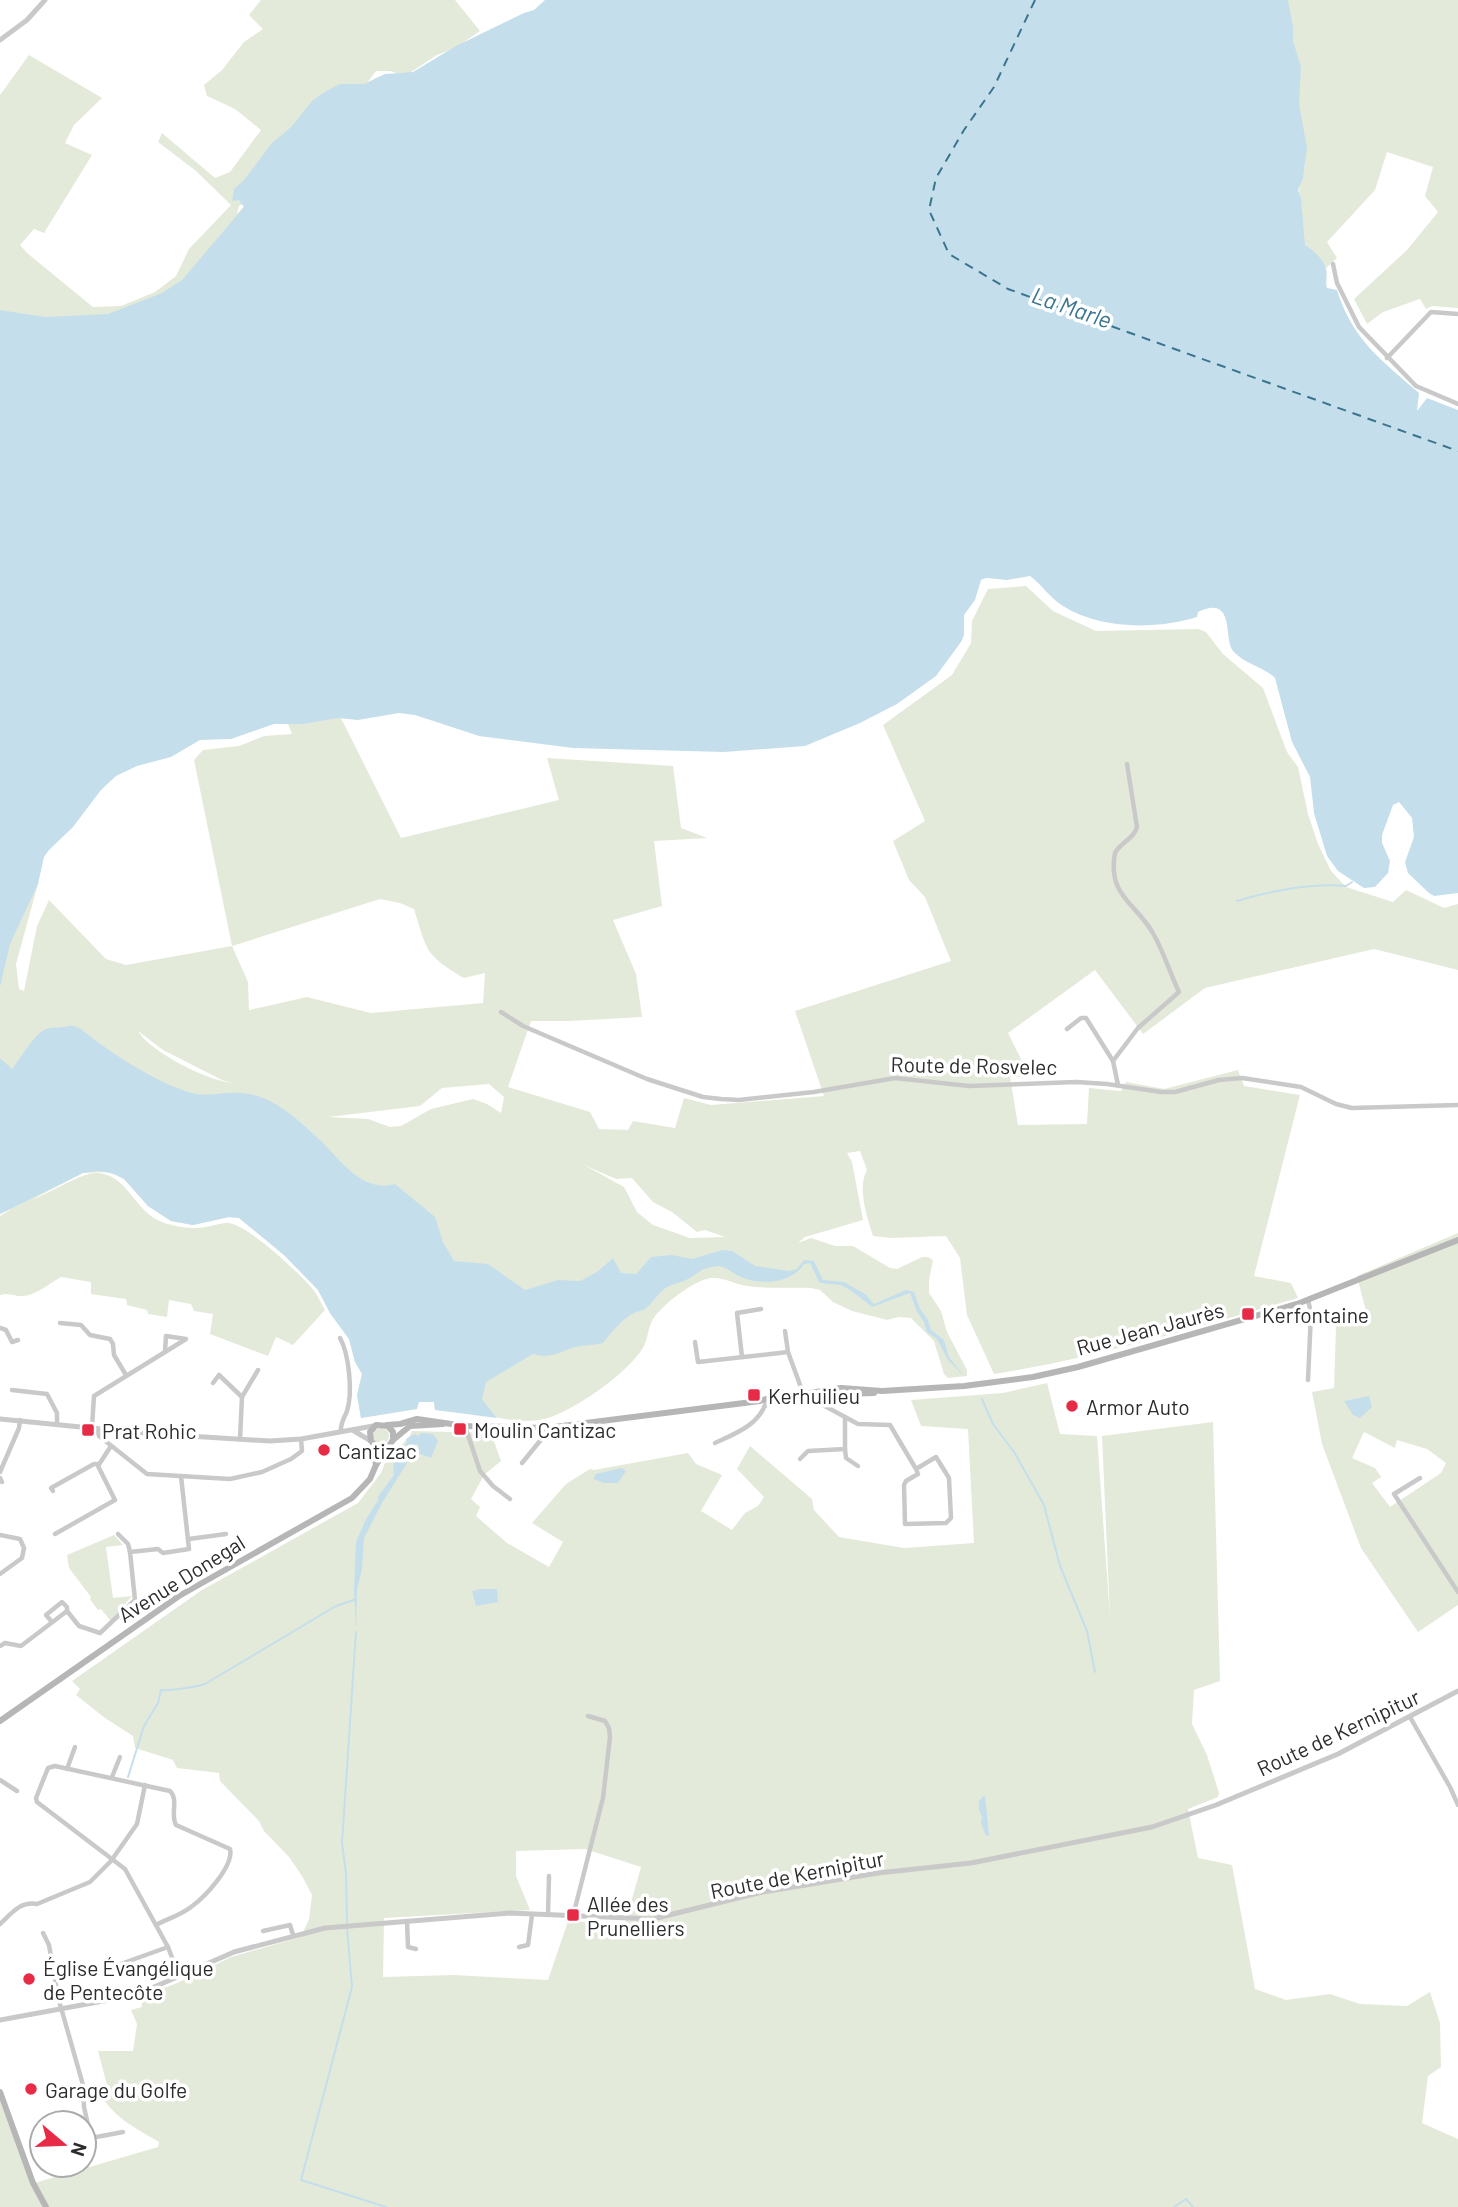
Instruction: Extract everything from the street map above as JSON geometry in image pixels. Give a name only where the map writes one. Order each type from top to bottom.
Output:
[{"type":"main road","name":"Rue Jean Jaurès","points":[[443,1424],[546,1428],[780,1396],[784,1393],[854,1388],[882,1391],[964,1387],[1032,1377],[1079,1367],[1254,1318],[1308,1300],[1458,1240]]},
{"type":"main road","points":[[376,1465],[370,1432],[376,1425],[396,1425],[418,1419],[440,1421],[443,1424]]},
{"type":"main road","points":[[385,1424],[393,1432],[393,1440]]},
{"type":"main road","points":[[372,1443],[382,1448],[387,1447],[410,1426],[443,1424]]},
{"type":"main road","name":"Avenue Donegal","points":[[0,1721],[180,1596],[352,1498],[370,1479],[387,1447]]},
{"type":"main road","points":[[0,2092],[33,2183],[46,2207]]},
{"type":"street","points":[[0,40],[27,20],[45,0]]},
{"type":"street","points":[[1333,264],[1337,283],[1359,327],[1416,386],[1458,404]]},
{"type":"street","points":[[1387,358],[1432,312],[1458,314]]},
{"type":"street","points":[[1113,1061],[1138,1027],[1179,992],[1153,934],[1123,898],[1117,886],[1115,853],[1118,847],[1134,835],[1138,827],[1127,764]]},
{"type":"street","name":"Route de Rosvelec","points":[[501,1012],[523,1026],[647,1079],[704,1097],[721,1099],[739,1100],[830,1090],[895,1077],[969,1086],[1076,1082],[1168,1092],[1219,1080],[1242,1078],[1301,1087],[1336,1104],[1352,1108],[1458,1105]]},
{"type":"street","points":[[1067,1029],[1081,1018],[1086,1018],[1113,1061],[1118,1085]]},
{"type":"street","points":[[1308,1300],[1311,1313],[1308,1380]]},
{"type":"street","points":[[742,1357],[737,1313],[761,1309]]},
{"type":"street","points":[[60,1323],[81,1325],[90,1335],[110,1339],[114,1355],[125,1375]]},
{"type":"street","points":[[0,1328],[6,1330],[12,1342],[18,1340]]},
{"type":"street","points":[[785,1331],[788,1352],[802,1393]]},
{"type":"street","points":[[165,1350],[166,1336],[186,1339],[94,1396],[94,1427],[99,1436],[147,1474],[230,1479],[262,1472],[302,1451],[301,1439]]},
{"type":"street","points":[[340,1338],[346,1349],[349,1394],[348,1409],[340,1427],[341,1433]]},
{"type":"street","points":[[695,1342],[698,1363],[788,1352]]},
{"type":"street","points":[[240,1439],[242,1397],[258,1370]]},
{"type":"street","points":[[213,1383],[219,1375],[242,1397]]},
{"type":"street","points":[[12,1390],[47,1394],[57,1413],[57,1423]]},
{"type":"street","points":[[821,1392],[821,1404],[858,1424],[890,1425],[918,1474],[904,1485],[905,1524],[946,1523],[951,1518],[949,1478],[936,1457],[916,1469]]},
{"type":"street","points":[[715,1443],[746,1430],[765,1408],[766,1398]]},
{"type":"street","points":[[845,1417],[846,1458],[858,1466]]},
{"type":"street","points":[[0,1419],[141,1433],[240,1439],[301,1439],[376,1425]]},
{"type":"street","points":[[0,1472],[20,1420]]},
{"type":"street","points":[[465,1426],[483,1476],[510,1499]]},
{"type":"street","points":[[522,1463],[544,1436],[546,1428]]},
{"type":"street","points":[[354,1431],[372,1443]]},
{"type":"street","points":[[53,1491],[51,1488],[98,1464],[111,1446]]},
{"type":"street","points":[[800,1459],[808,1451],[845,1448]]},
{"type":"street","points":[[55,1534],[115,1500],[98,1464]]},
{"type":"street","points":[[130,1552],[158,1549],[163,1553],[186,1551],[190,1546],[181,1476]]},
{"type":"street","points":[[1420,1478],[1394,1494],[1458,1592]]},
{"type":"street","points":[[52,1622],[46,1615],[62,1602],[79,1626],[100,1633],[135,1600],[128,1544],[118,1534]]},
{"type":"street","points":[[0,1535],[20,1539],[24,1548],[20,1560],[0,1574]]},
{"type":"street","points":[[189,1539],[226,1535]]},
{"type":"street","points":[[0,1646],[5,1643],[21,1646],[66,1611]]},
{"type":"street","name":"Route de Kernipitur","points":[[0,2020],[136,1995],[229,1954],[293,1935],[347,1926],[509,1913],[653,1919],[758,1893],[878,1873],[971,1863],[1152,1827],[1216,1805],[1338,1754],[1458,1692]]},
{"type":"street","points":[[572,1917],[603,1798],[610,1737],[605,1721],[587,1716]]},
{"type":"street","points":[[1410,1717],[1458,1805]]},
{"type":"street","points":[[67,1769],[75,1747]]},
{"type":"street","points":[[112,1777],[120,1757]]},
{"type":"street","points":[[156,1925],[192,1907],[224,1872],[231,1851],[226,1845],[176,1825],[173,1819],[173,1793],[112,1777],[55,1766],[48,1768],[36,1798],[37,1802],[125,1868],[156,1925],[168,1947],[180,1977]]},
{"type":"street","points":[[0,1780],[18,1791]]},
{"type":"street","points":[[0,1924],[20,1905],[27,1902],[37,1904],[90,1882],[113,1859],[137,1824],[145,1785]]},
{"type":"street","points":[[548,1916],[549,1876]]},
{"type":"street","points":[[519,1947],[527,1945],[532,1914]]},
{"type":"street","points":[[407,1921],[408,1947],[415,1949]]},
{"type":"street","points":[[263,1931],[290,1925],[293,1935]]},
{"type":"street","points":[[43,1933],[49,1945],[61,2009],[83,2085],[85,2109]]},
{"type":"street","points":[[118,1965],[168,1947]]},
{"type":"street","points":[[98,2137],[124,2132]]},
{"type":"green space","points":[[261,0],[455,0],[480,31],[405,76],[390,71],[376,71],[364,87],[350,96],[299,170],[280,176],[254,199],[239,206],[237,214],[245,205],[258,201],[276,183],[303,172],[353,98],[365,91],[375,78],[386,75],[395,81],[414,84],[413,92],[388,117],[371,167],[371,188],[360,207],[343,221],[325,220],[309,212],[276,221],[249,238],[215,271],[206,291],[174,310],[142,315],[135,309],[40,321],[14,315],[0,323],[0,95],[29,55],[102,98],[74,125],[65,143],[92,155],[44,233],[34,229],[20,245],[93,307],[121,306],[155,292],[176,276],[189,249],[231,205],[196,171],[158,142],[162,133],[215,178],[230,172],[261,130],[235,109],[207,96],[204,85],[222,70],[244,42],[263,29],[249,15]]},
{"type":"green space","points":[[1287,0],[1458,0],[1458,308],[1432,306],[1426,309],[1420,299],[1383,312],[1367,324],[1354,299],[1407,250],[1438,212],[1425,196],[1433,167],[1387,152],[1375,190],[1327,242],[1337,258],[1325,269],[1304,243],[1299,189],[1305,166]]},
{"type":"green space","points":[[1026,586],[1053,611],[1096,631],[1198,629],[1206,632],[1223,654],[1263,688],[1287,752],[1298,767],[1308,814],[1331,871],[1346,887],[1393,902],[1406,890],[1444,908],[1458,904],[1458,970],[1374,949],[1205,988],[1143,1034],[1095,970],[1008,1033],[1030,1077],[1010,1077],[1018,1125],[1087,1124],[1089,1088],[1121,1091],[1126,1082],[1164,1089],[1238,1070],[1244,1086],[1300,1095],[1254,1276],[1291,1283],[1298,1298],[1109,1351],[994,1374],[967,1315],[960,1258],[946,1236],[873,1236],[863,1194],[867,1170],[860,1151],[847,1153],[852,1162],[863,1220],[805,1237],[798,1243],[811,1238],[835,1246],[853,1246],[890,1268],[897,1269],[922,1257],[933,1260],[929,1293],[941,1311],[947,1332],[967,1370],[967,1376],[948,1378],[944,1374],[934,1341],[911,1318],[887,1320],[852,1311],[833,1302],[820,1290],[811,1288],[755,1287],[711,1278],[678,1295],[656,1315],[643,1348],[624,1370],[587,1398],[551,1417],[523,1421],[464,1411],[435,1410],[434,1402],[419,1402],[415,1409],[361,1418],[357,1395],[362,1374],[355,1362],[349,1339],[330,1313],[318,1290],[284,1255],[239,1218],[229,1217],[193,1225],[171,1221],[148,1206],[124,1179],[108,1172],[83,1173],[33,1199],[82,1176],[106,1174],[121,1184],[159,1221],[186,1228],[227,1223],[246,1230],[304,1280],[315,1292],[325,1310],[293,1345],[276,1337],[268,1356],[210,1334],[213,1314],[194,1311],[191,1304],[169,1300],[167,1317],[148,1314],[147,1310],[127,1305],[126,1299],[91,1294],[91,1282],[61,1277],[28,1295],[0,1295],[0,1216],[12,1209],[0,1214],[0,1163],[81,1139],[112,1122],[166,1166],[204,1177],[229,1176],[276,1191],[322,1211],[381,1263],[383,1293],[414,1304],[437,1337],[451,1333],[471,1316],[498,1323],[546,1318],[566,1331],[582,1333],[586,1329],[587,1312],[594,1299],[605,1297],[634,1303],[647,1279],[660,1268],[682,1276],[693,1271],[699,1264],[721,1260],[750,1277],[772,1277],[773,1274],[750,1273],[725,1256],[702,1259],[681,1271],[659,1264],[645,1275],[631,1300],[606,1292],[593,1297],[577,1330],[543,1314],[525,1318],[513,1315],[491,1318],[468,1311],[453,1321],[445,1333],[438,1334],[432,1328],[426,1311],[409,1295],[386,1293],[386,1261],[378,1244],[338,1209],[302,1186],[246,1168],[179,1159],[157,1144],[132,1115],[124,1109],[110,1105],[59,1129],[0,1138],[0,864],[38,884],[16,964],[19,989],[24,991],[37,926],[49,900],[106,959],[126,965],[232,946],[194,760],[203,750],[239,746],[264,736],[292,734],[284,714],[312,720],[330,711],[337,713],[401,838],[559,800],[547,758],[673,766],[681,828],[707,838],[654,841],[662,906],[613,920],[636,974],[642,1017],[531,1021],[508,1087],[590,1112],[599,1129],[628,1130],[633,1121],[675,1128],[684,1098],[711,1105],[824,1096],[795,1011],[951,961],[925,897],[909,880],[893,841],[925,821],[883,725],[952,675],[971,643],[972,621],[988,589]],"holes":[[[380,899],[414,909],[429,951],[442,963],[464,978],[485,973],[483,1003],[371,1013],[307,997],[249,1010],[248,982],[232,946]],[[138,1031],[163,1050],[224,1081],[234,1083],[223,1081],[210,1077],[181,1064],[144,1039]],[[489,1084],[504,1097],[501,1113],[473,1099],[431,1109],[401,1126],[390,1127],[368,1119],[328,1117],[420,1106],[442,1088]],[[584,1165],[616,1179],[632,1178],[653,1202],[672,1212],[697,1232],[705,1230],[725,1237],[690,1238],[653,1225],[637,1212],[624,1187]]]},
{"type":"green space","points":[[1458,1233],[1458,1605],[1418,1632],[1361,1548],[1322,1444],[1312,1392],[1334,1388],[1336,1326],[1367,1315],[1357,1276]],"holes":[[[1364,1432],[1395,1448],[1397,1440],[1427,1449],[1446,1463],[1441,1473],[1390,1507],[1372,1483],[1381,1477],[1375,1468],[1352,1458]]]},
{"type":"green space","points":[[1047,1383],[1060,1434],[1097,1436],[1110,1617],[1102,1436],[1213,1422],[1220,1681],[1194,1690],[1192,1724],[1207,1755],[1219,1793],[1218,1797],[1188,1809],[1198,1858],[1232,1865],[1255,1989],[1286,2000],[1330,1994],[1360,2004],[1407,2006],[1430,1992],[1440,2023],[1441,2067],[1428,2076],[1422,2123],[1458,2139],[1458,2207],[0,2207],[0,2101],[31,2184],[48,2179],[98,2179],[98,2164],[158,2147],[159,2142],[126,2122],[105,2102],[100,2093],[108,2089],[98,2051],[133,2051],[137,2024],[131,2010],[142,2007],[141,1996],[175,1984],[231,1957],[301,1937],[309,1919],[312,1895],[302,1876],[289,1857],[264,1831],[259,1821],[220,1781],[219,1773],[177,1768],[173,1760],[135,1748],[133,1736],[76,1695],[80,1689],[72,1681],[202,1590],[358,1503],[381,1473],[385,1463],[412,1431],[491,1433],[501,1461],[484,1475],[471,1499],[480,1507],[476,1516],[507,1543],[549,1567],[563,1542],[532,1523],[566,1484],[590,1469],[688,1453],[696,1464],[722,1475],[701,1511],[732,1530],[745,1513],[758,1506],[764,1497],[737,1469],[750,1446],[812,1499],[814,1510],[839,1537],[904,1548],[974,1543],[968,1429],[921,1426],[911,1400],[1003,1393]],"holes":[[[585,1849],[641,1867],[625,1924],[568,1921],[548,1980],[453,1975],[383,1977],[384,1918],[530,1910],[516,1876],[516,1851]]]},
{"type":"green space","points":[[381,1428],[387,1430],[387,1442],[381,1444],[375,1442],[373,1436],[375,1430]]},
{"type":"green space","points":[[114,1535],[123,1545],[106,1547],[113,1598],[132,1596],[111,1621],[101,1609],[98,1610],[69,1568],[67,1555]]},
{"type":"water","name":"La Marle","points":[[545,0],[1288,0],[1293,41],[1301,67],[1299,104],[1307,148],[1303,178],[1298,190],[1305,245],[1323,261],[1327,272],[1327,288],[1337,290],[1343,307],[1360,336],[1419,393],[1417,411],[1427,398],[1458,410],[1458,893],[1434,896],[1408,873],[1405,862],[1414,837],[1412,818],[1399,802],[1393,805],[1382,835],[1382,843],[1390,861],[1388,873],[1375,887],[1364,888],[1338,871],[1327,856],[1314,813],[1310,777],[1292,742],[1275,678],[1233,651],[1226,620],[1218,609],[1210,608],[1198,612],[1197,617],[1163,624],[1110,623],[1077,614],[1063,606],[1030,576],[1007,580],[986,578],[981,580],[975,600],[964,615],[964,635],[961,642],[936,676],[897,704],[805,746],[724,752],[573,748],[479,736],[415,715],[399,713],[358,720],[338,718],[303,724],[274,724],[231,739],[200,740],[171,757],[137,766],[116,776],[101,790],[73,827],[44,857],[38,884],[10,944],[0,987],[0,310],[45,317],[108,314],[162,293],[182,280],[244,207],[239,200],[232,201],[234,189],[272,143],[291,127],[313,100],[340,84],[364,84],[385,74],[413,72],[456,46],[534,10]]},
{"type":"water","points":[[68,1026],[81,1029],[134,1066],[178,1088],[198,1094],[252,1095],[274,1103],[304,1125],[354,1174],[373,1184],[395,1184],[435,1217],[443,1242],[454,1261],[488,1264],[525,1290],[558,1280],[580,1281],[597,1272],[613,1258],[621,1273],[636,1274],[651,1257],[672,1255],[692,1259],[722,1250],[732,1251],[755,1266],[789,1271],[797,1269],[804,1260],[814,1261],[823,1280],[844,1282],[865,1294],[874,1304],[906,1290],[914,1292],[931,1330],[944,1340],[949,1357],[964,1376],[948,1360],[937,1339],[927,1332],[910,1293],[872,1307],[843,1286],[819,1282],[810,1263],[804,1264],[784,1279],[766,1282],[749,1280],[716,1266],[666,1288],[645,1309],[621,1322],[603,1343],[579,1346],[552,1355],[533,1354],[486,1382],[482,1399],[497,1418],[435,1410],[434,1402],[419,1402],[417,1409],[361,1418],[357,1395],[362,1374],[355,1362],[349,1339],[330,1313],[318,1290],[284,1255],[239,1218],[229,1217],[193,1225],[171,1221],[148,1206],[124,1179],[99,1171],[83,1173],[0,1214],[0,1058],[12,1069],[41,1032],[49,1028]]},
{"type":"water","points":[[1369,1396],[1372,1407],[1360,1418],[1353,1415],[1344,1401]]},
{"type":"water","points":[[421,1433],[433,1434],[438,1441],[431,1458],[417,1453],[419,1445],[415,1444],[364,1538],[362,1569],[357,1590],[356,1631],[356,1542],[379,1499],[377,1498],[394,1475],[393,1461],[399,1460],[407,1443],[406,1439]]},
{"type":"water","points":[[621,1468],[626,1471],[618,1483],[604,1483],[593,1479],[596,1474]]},
{"type":"water","points":[[497,1589],[498,1602],[476,1606],[472,1591]]},
{"type":"water","points":[[983,1796],[989,1835],[986,1836],[979,1810],[979,1801]]},
{"type":"waterway","points":[[1237,901],[1291,889],[1346,886],[1352,882]]},
{"type":"waterway","points":[[982,1399],[993,1424],[1014,1452],[1044,1505],[1060,1566],[1087,1631],[1095,1672]]},
{"type":"waterway","points":[[128,1777],[144,1726],[158,1703],[161,1690],[205,1684],[336,1606],[356,1599]]},
{"type":"waterway","points":[[347,1923],[342,1843],[356,1632]]},
{"type":"waterway","points":[[347,1928],[352,1987],[301,2180],[386,2207]]},
{"type":"waterway","points":[[1174,2207],[1186,2199],[1193,2207]]},
{"type":"ferry route","points":[[1035,0],[994,87],[964,130],[936,178],[929,210],[949,254],[1008,289],[1458,451]]},
{"type":"place","name":"Kerfontaine","points":[[1248,1314]]},
{"type":"place","name":"Kerhuilieu","points":[[754,1395]]},
{"type":"place","name":"Armor Auto","points":[[1072,1406]]},
{"type":"place","name":"Moulin Cantizac","points":[[460,1429]]},
{"type":"place","name":"Prat Rohic","points":[[88,1430]]},
{"type":"place","name":"Cantizac","points":[[324,1450]]},
{"type":"place","name":"Allée des Prunelliers","points":[[573,1915]]},
{"type":"place","name":"Église Évangélique de Pentecôte","points":[[29,1979]]},
{"type":"place","name":"Garage du Golfe","points":[[31,2089]]}]
